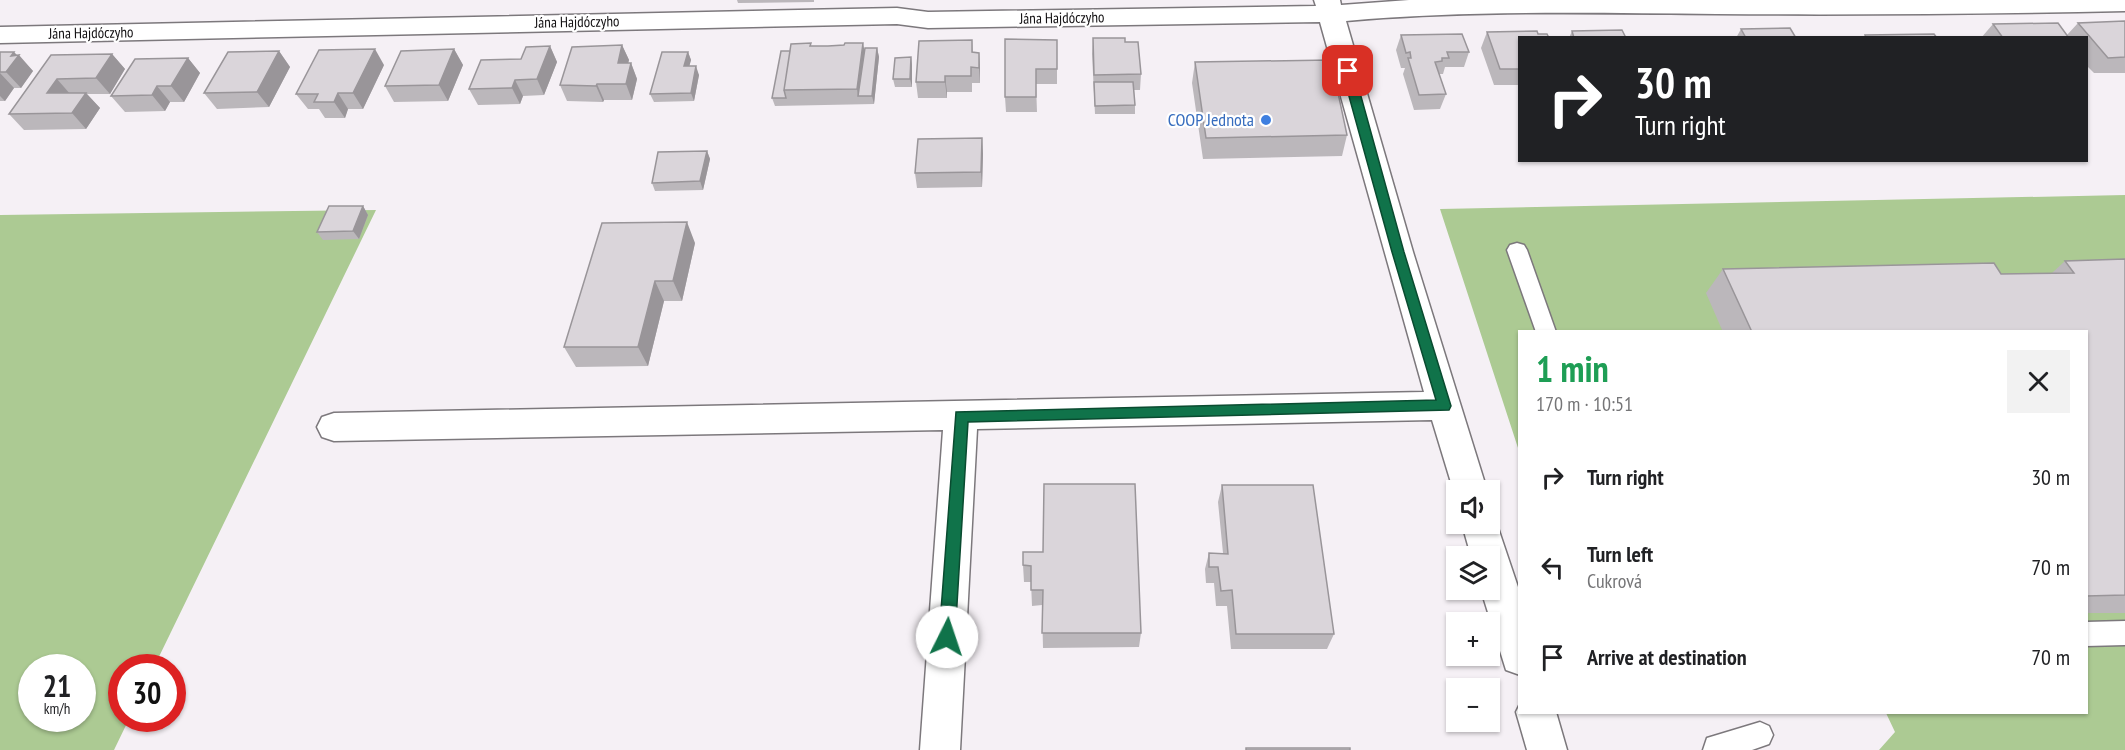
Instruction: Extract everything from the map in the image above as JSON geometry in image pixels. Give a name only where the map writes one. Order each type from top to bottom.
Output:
[{"type":"street","points":[[436,0],[443,25]]},
{"type":"street","name":"Jána Hajdóczyho","points":[[0,35],[443,25],[891,8],[928,20],[1329,7],[1394,8],[1628,3],[1885,8],[2125,3]]},
{"type":"street","points":[[1329,7],[1398,252],[1467,480]]},
{"type":"street","points":[[334,427],[1444,406]]},
{"type":"street","points":[[940,750],[961,416]]},
{"type":"street","points":[[1500,590],[1518,650]]},
{"type":"street","points":[[1537,714],[1547,750]]},
{"type":"lane","points":[[1517,250],[1545,330]]},
{"type":"lane","points":[[2088,634],[2125,633]]},
{"type":"lane","points":[[1716,750],[1716,747],[1760,735]]},
{"type":"green space","points":[[2125,195],[2125,750],[1879,750],[1895,732],[1886,714],[2088,714],[2088,330],[1518,330],[1518,448],[1440,209]]},
{"type":"green space","points":[[376,210],[160,654],[108,654],[108,732],[123,732],[114,750],[0,750],[0,215]]},
{"type":"building","points":[[2125,21],[2125,57],[2108,58],[2078,23]]},
{"type":"building","points":[[2058,23],[2068,36],[2002,36],[1993,24]]},
{"type":"building","points":[[1790,28],[1795,36],[1745,36],[1741,29]]},
{"type":"building","points":[[1622,30],[1625,36],[1573,36],[1572,31]]},
{"type":"building","points":[[1537,31],[1538,34],[1548,36],[1518,36],[1518,69],[1500,69],[1487,32]]},
{"type":"building","points":[[1462,34],[1469,52],[1447,52],[1449,58],[1442,58],[1442,61],[1435,62],[1446,94],[1419,95],[1408,58],[1411,58],[1410,52],[1406,53],[1401,35]]},
{"type":"building","points":[[1934,34],[1936,36],[1865,36]]},
{"type":"building","points":[[1093,38],[1125,38],[1125,42],[1138,42],[1141,74],[1094,75]]},
{"type":"building","points":[[1005,39],[1057,40],[1057,69],[1036,69],[1036,97],[1005,97]]},
{"type":"building","points":[[972,40],[972,52],[979,53],[979,68],[971,67],[971,76],[945,76],[945,82],[916,82],[919,41]]},
{"type":"building","points":[[811,43],[810,46],[863,43],[857,89],[784,90],[791,44]]},
{"type":"building","points":[[622,45],[618,63],[631,63],[626,84],[560,85],[572,47]]},
{"type":"building","points":[[550,46],[537,79],[515,80],[512,88],[469,89],[481,60],[521,59],[526,47]]},
{"type":"building","points":[[865,48],[877,48],[872,96],[858,96]]},
{"type":"building","points":[[375,49],[353,93],[338,93],[334,102],[314,102],[318,94],[296,94],[319,50]]},
{"type":"building","points":[[454,49],[439,85],[385,86],[401,51]]},
{"type":"building","points":[[279,51],[257,92],[204,93],[228,52]]},
{"type":"building","points":[[781,51],[790,51],[784,90],[786,98],[772,98]]},
{"type":"building","points":[[0,52],[14,52],[11,56],[19,55],[6,72],[0,72]]},
{"type":"building","points":[[662,52],[688,52],[684,66],[696,66],[691,93],[650,94]]},
{"type":"building","points":[[112,54],[96,78],[57,79],[47,93],[86,93],[72,113],[9,114],[51,55]]},
{"type":"building","points":[[911,57],[910,79],[893,79],[895,58]]},
{"type":"building","points":[[188,58],[171,86],[157,86],[152,95],[111,96],[135,59]]},
{"type":"building","name":"COOP Jednota","points":[[1331,60],[1347,135],[1206,138],[1195,62]]},
{"type":"building","points":[[1094,82],[1133,82],[1135,105],[1095,106]]},
{"type":"building","points":[[982,138],[981,172],[915,173],[918,139]]},
{"type":"building","points":[[707,151],[700,181],[652,183],[658,152]]},
{"type":"building","points":[[329,206],[363,206],[353,231],[317,232]]},
{"type":"building","points":[[687,222],[673,281],[655,281],[638,347],[564,347],[602,223]]},
{"type":"building","points":[[2125,259],[2125,595],[2088,596],[2088,330],[1751,330],[1723,269],[1994,263],[2001,274],[2074,273],[2065,261]]},
{"type":"building","points":[[1044,484],[1135,484],[1141,633],[1042,633],[1043,590],[1031,590],[1031,566],[1023,565],[1023,552],[1043,552]]},
{"type":"building","points":[[1222,485],[1313,485],[1334,634],[1236,634],[1232,590],[1221,591],[1218,567],[1209,567],[1209,553],[1228,554]]},
{"type":"building","points":[[1246,748],[1350,748],[1350,750],[1246,750]]},
{"type":"place","name":"COOP Jednota","points":[[1266,120]]},
{"type":"route","points":[[947,637],[961,416],[1444,406],[1348,71]]}]
